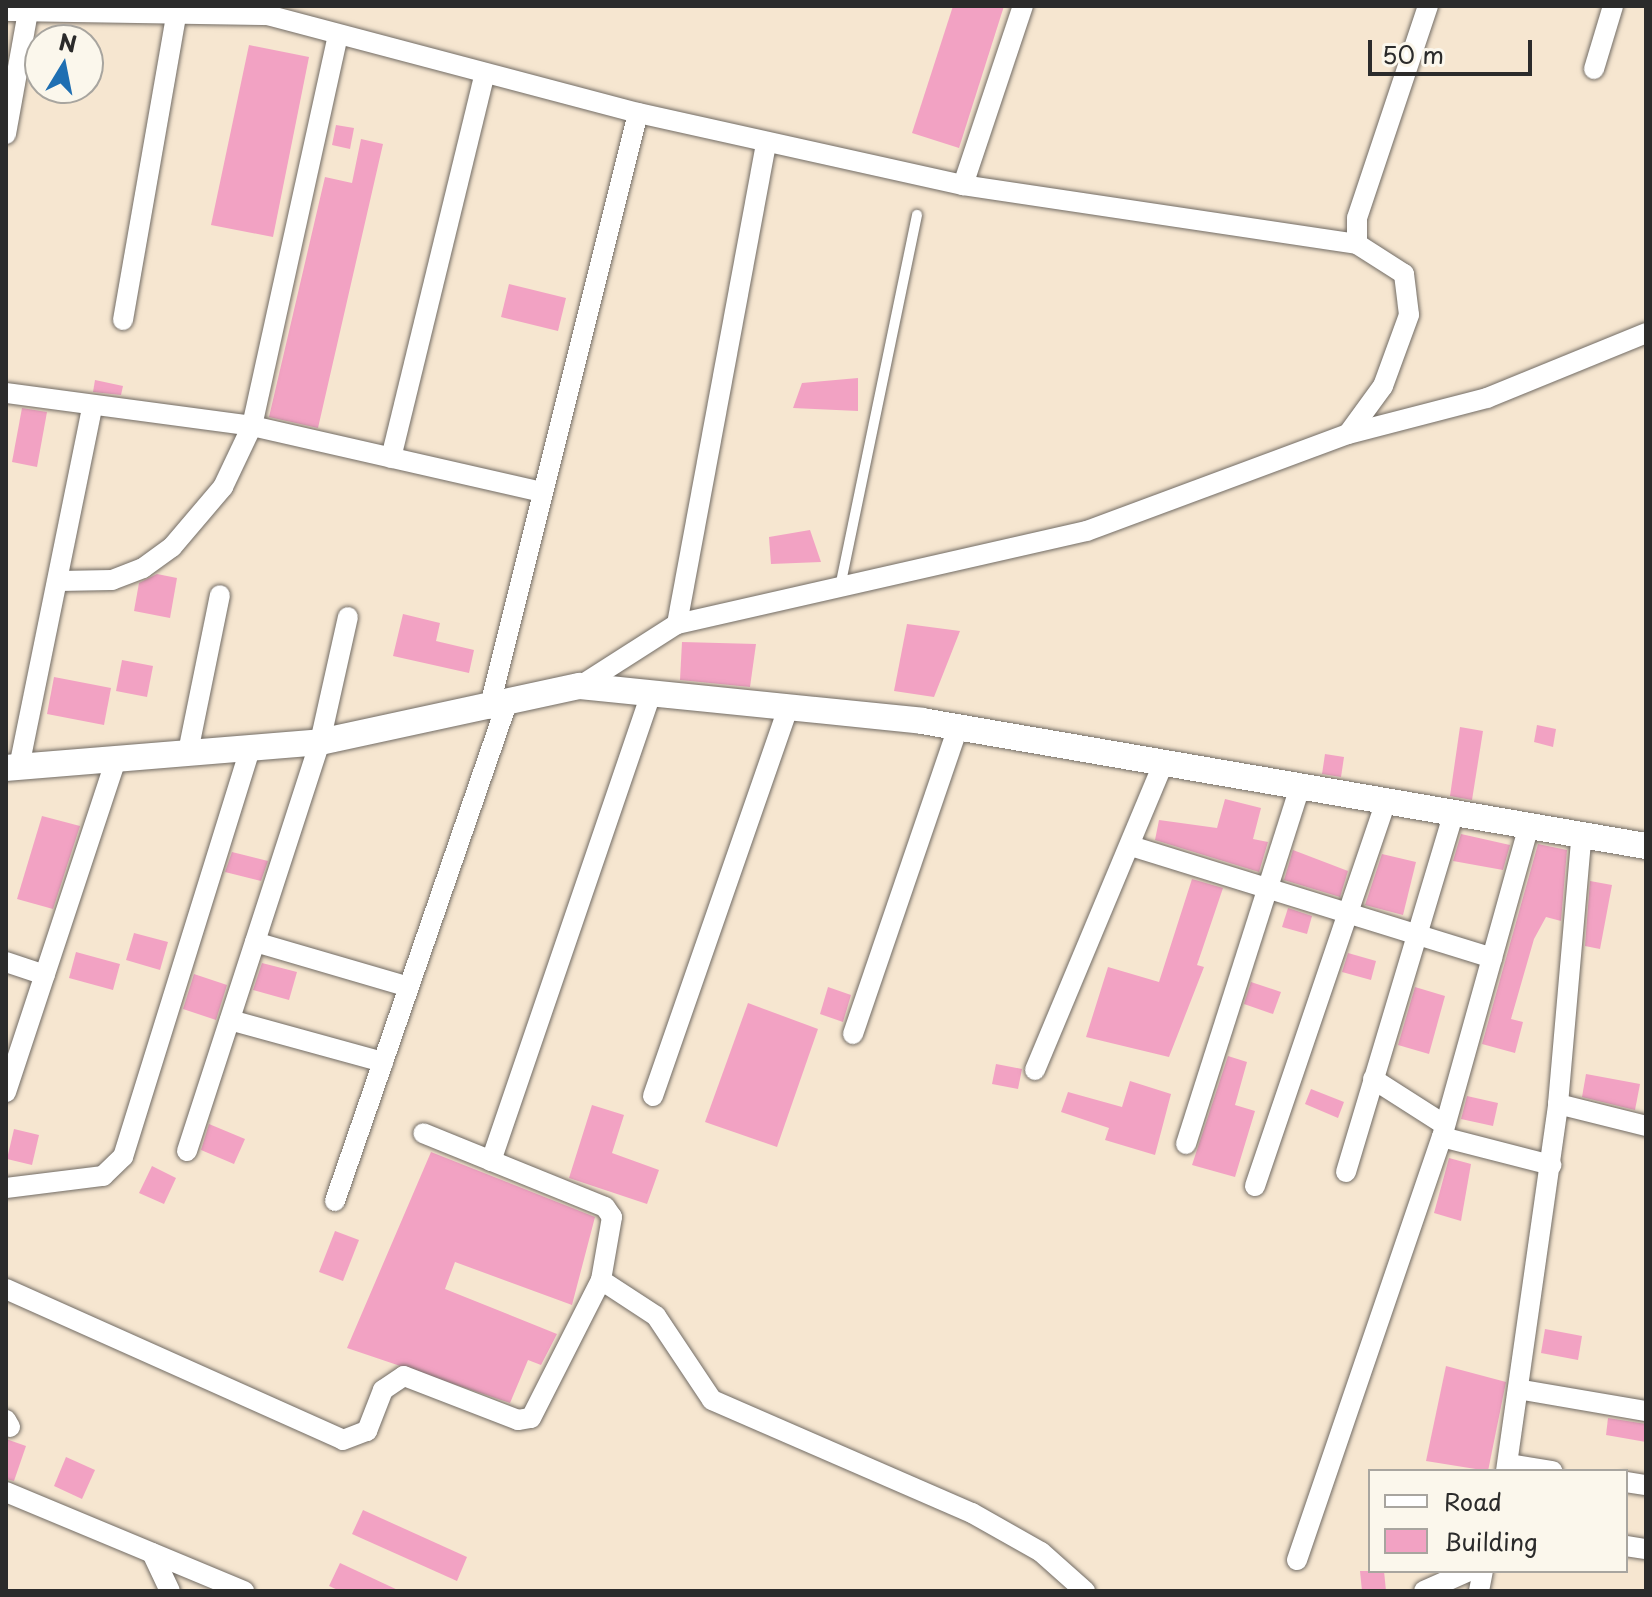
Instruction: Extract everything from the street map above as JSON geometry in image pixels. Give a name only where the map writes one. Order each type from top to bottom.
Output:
[{"type":"street","points":[[963,185],[1023,6]]},
{"type":"street","points":[[1357,244],[1357,218],[1428,6]]},
{"type":"street","points":[[1594,69],[1613,6]]},
{"type":"street","points":[[6,11],[177,9],[267,15],[638,113],[963,185],[1357,244],[1404,274],[1409,315],[1383,386],[1348,434]]},
{"type":"street","points":[[123,320],[177,9]]},
{"type":"street","points":[[6,134],[28,12]]},
{"type":"street","points":[[59,581],[112,580],[172,547],[223,487],[252,426],[338,36]]},
{"type":"street","points":[[391,458],[485,73]]},
{"type":"street","points":[[335,1201],[409,987],[497,708],[538,491],[638,113]]},
{"type":"street","points":[[677,624],[766,142]]},
{"type":"street","points":[[92,409],[59,581],[13,767],[320,742],[497,708],[580,686],[677,624],[841,582],[1087,531],[1348,434],[1487,398],[1646,333]]},
{"type":"street","points":[[6,393],[92,409],[252,426],[538,491]]},
{"type":"street","points":[[188,752],[220,595]]},
{"type":"street","points":[[187,1151],[320,742],[348,617]]},
{"type":"street","points":[[580,686],[958,728],[1581,840],[1646,846]]},
{"type":"street","points":[[491,1161],[650,696]]},
{"type":"street","points":[[653,1096],[788,709]]},
{"type":"street","points":[[853,1034],[958,728]]},
{"type":"street","points":[[6,1188],[103,1176],[123,1157],[250,750]]},
{"type":"street","points":[[6,1092],[116,759]]},
{"type":"street","points":[[1035,1070],[1134,847],[1163,764]]},
{"type":"street","points":[[1186,1144],[1299,789]]},
{"type":"street","points":[[1255,1186],[1385,804]]},
{"type":"street","points":[[1346,1172],[1453,816]]},
{"type":"street","points":[[1297,1560],[1443,1131],[1528,830]]},
{"type":"street","points":[[1507,1468],[1523,1390],[1551,1165],[1581,840]]},
{"type":"street","points":[[1134,847],[1492,958]]},
{"type":"street","points":[[255,942],[409,987]]},
{"type":"street","points":[[6,962],[45,975]]},
{"type":"street","points":[[230,1020],[383,1062]]},
{"type":"street","points":[[1373,1079],[1443,1131],[1551,1165]]},
{"type":"street","points":[[1558,1104],[1646,1126]]},
{"type":"street","points":[[6,1289],[343,1440],[367,1431],[383,1390],[404,1376],[518,1420],[531,1418],[601,1280],[613,1224],[605,1207],[423,1133]]},
{"type":"street","points":[[601,1280],[656,1316],[712,1400],[972,1513],[1041,1552],[1085,1591]]},
{"type":"street","points":[[1523,1390],[1646,1411]]},
{"type":"street","points":[[6,1492],[244,1591]]},
{"type":"street","points":[[152,1553],[170,1591]]},
{"type":"street","points":[[1424,1591],[1464,1573]]},
{"type":"lane","points":[[841,582],[917,215]]},
{"type":"building","points":[[953,6],[1004,6],[959,148],[912,133]]},
{"type":"building","points":[[249,45],[309,57],[273,237],[211,225]]},
{"type":"building","points":[[336,125],[354,128],[350,149],[332,145]]},
{"type":"building","points":[[361,139],[383,144],[318,428],[269,417],[325,177],[352,183]]},
{"type":"building","points":[[509,284],[566,298],[558,331],[501,317]]},
{"type":"building","points":[[858,378],[858,411],[793,408],[802,383]]},
{"type":"building","points":[[95,380],[123,386],[121,395],[93,392]]},
{"type":"building","points":[[22,408],[47,412],[37,467],[12,462]]},
{"type":"building","points":[[810,530],[821,562],[771,564],[769,537]]},
{"type":"building","points":[[157,574],[177,578],[170,618],[134,611],[139,583]]},
{"type":"building","points":[[403,614],[440,623],[436,641],[474,650],[469,673],[393,656]]},
{"type":"building","points":[[907,624],[960,631],[934,697],[894,691]]},
{"type":"building","points":[[682,642],[756,644],[750,687],[680,680]]},
{"type":"building","points":[[122,660],[153,666],[147,697],[116,691]]},
{"type":"building","points":[[54,677],[111,688],[104,725],[47,714]]},
{"type":"building","points":[[1537,725],[1556,729],[1553,747],[1534,742]]},
{"type":"building","points":[[1460,727],[1483,731],[1472,800],[1450,796]]},
{"type":"building","points":[[1325,754],[1344,757],[1341,777],[1322,774]]},
{"type":"building","points":[[1225,799],[1261,808],[1253,839],[1268,842],[1259,872],[1155,840],[1159,820],[1217,828]]},
{"type":"building","points":[[42,816],[80,826],[53,909],[17,899]]},
{"type":"building","points":[[1461,834],[1510,845],[1503,870],[1453,861]]},
{"type":"building","points":[[1538,844],[1567,850],[1561,921],[1546,917],[1534,939],[1511,1019],[1523,1022],[1515,1053],[1482,1044]]},
{"type":"building","points":[[1293,850],[1348,871],[1340,897],[1284,880]]},
{"type":"building","points":[[232,852],[268,861],[261,881],[225,872]]},
{"type":"building","points":[[1382,854],[1416,862],[1403,915],[1365,905]]},
{"type":"building","points":[[1192,879],[1223,888],[1197,965],[1204,967],[1169,1057],[1086,1037],[1108,967],[1159,982]]},
{"type":"building","points":[[1590,881],[1612,885],[1600,949],[1585,946]]},
{"type":"building","points":[[1288,908],[1312,916],[1307,934],[1282,927]]},
{"type":"building","points":[[134,933],[168,942],[160,970],[126,960]]},
{"type":"building","points":[[76,952],[120,964],[113,990],[69,978]]},
{"type":"building","points":[[1348,953],[1376,961],[1371,980],[1342,972]]},
{"type":"building","points":[[262,963],[297,972],[289,1000],[253,990]]},
{"type":"building","points":[[194,974],[227,985],[216,1020],[183,1009]]},
{"type":"building","points":[[1251,982],[1281,992],[1273,1014],[1244,1004]]},
{"type":"building","points":[[828,987],[851,995],[843,1022],[820,1014]]},
{"type":"building","points":[[1415,987],[1445,996],[1429,1054],[1398,1045]]},
{"type":"building","points":[[748,1003],[818,1029],[777,1147],[705,1122]]},
{"type":"building","points":[[1228,1056],[1247,1062],[1235,1105],[1255,1111],[1235,1177],[1192,1165]]},
{"type":"building","points":[[996,1064],[1022,1069],[1018,1089],[992,1084]]},
{"type":"building","points":[[1586,1074],[1640,1084],[1635,1110],[1582,1097]]},
{"type":"building","points":[[1130,1081],[1171,1094],[1155,1155],[1105,1140],[1109,1128],[1061,1112],[1068,1092],[1122,1107]]},
{"type":"building","points":[[1311,1089],[1344,1102],[1338,1118],[1305,1104]]},
{"type":"building","points":[[1467,1096],[1498,1103],[1493,1126],[1461,1119]]},
{"type":"building","points":[[592,1105],[624,1115],[612,1153],[659,1170],[647,1204],[569,1178]]},
{"type":"building","points":[[209,1124],[245,1139],[234,1164],[201,1150]]},
{"type":"building","points":[[14,1129],[39,1135],[32,1165],[7,1159]]},
{"type":"building","points":[[431,1152],[595,1217],[572,1305],[455,1262],[445,1289],[557,1334],[541,1365],[528,1360],[510,1403],[347,1348]]},
{"type":"building","points":[[1449,1158],[1471,1164],[1461,1221],[1434,1213]]},
{"type":"building","points":[[152,1166],[176,1178],[164,1204],[139,1193]]},
{"type":"building","points":[[335,1231],[359,1240],[343,1281],[319,1272]]},
{"type":"building","points":[[1545,1329],[1582,1336],[1578,1360],[1541,1353]]},
{"type":"building","points":[[1446,1366],[1506,1382],[1488,1469],[1426,1461]]},
{"type":"building","points":[[1608,1418],[1646,1424],[1646,1442],[1606,1435]]},
{"type":"building","points":[[6,1439],[26,1446],[14,1481],[6,1479]]},
{"type":"building","points":[[66,1457],[95,1470],[82,1499],[54,1486]]},
{"type":"building","points":[[363,1510],[467,1557],[457,1581],[352,1534]]},
{"type":"building","points":[[340,1563],[400,1591],[340,1591],[329,1586]]},
{"type":"building","points":[[1360,1571],[1384,1573],[1386,1591],[1362,1591]]}]
